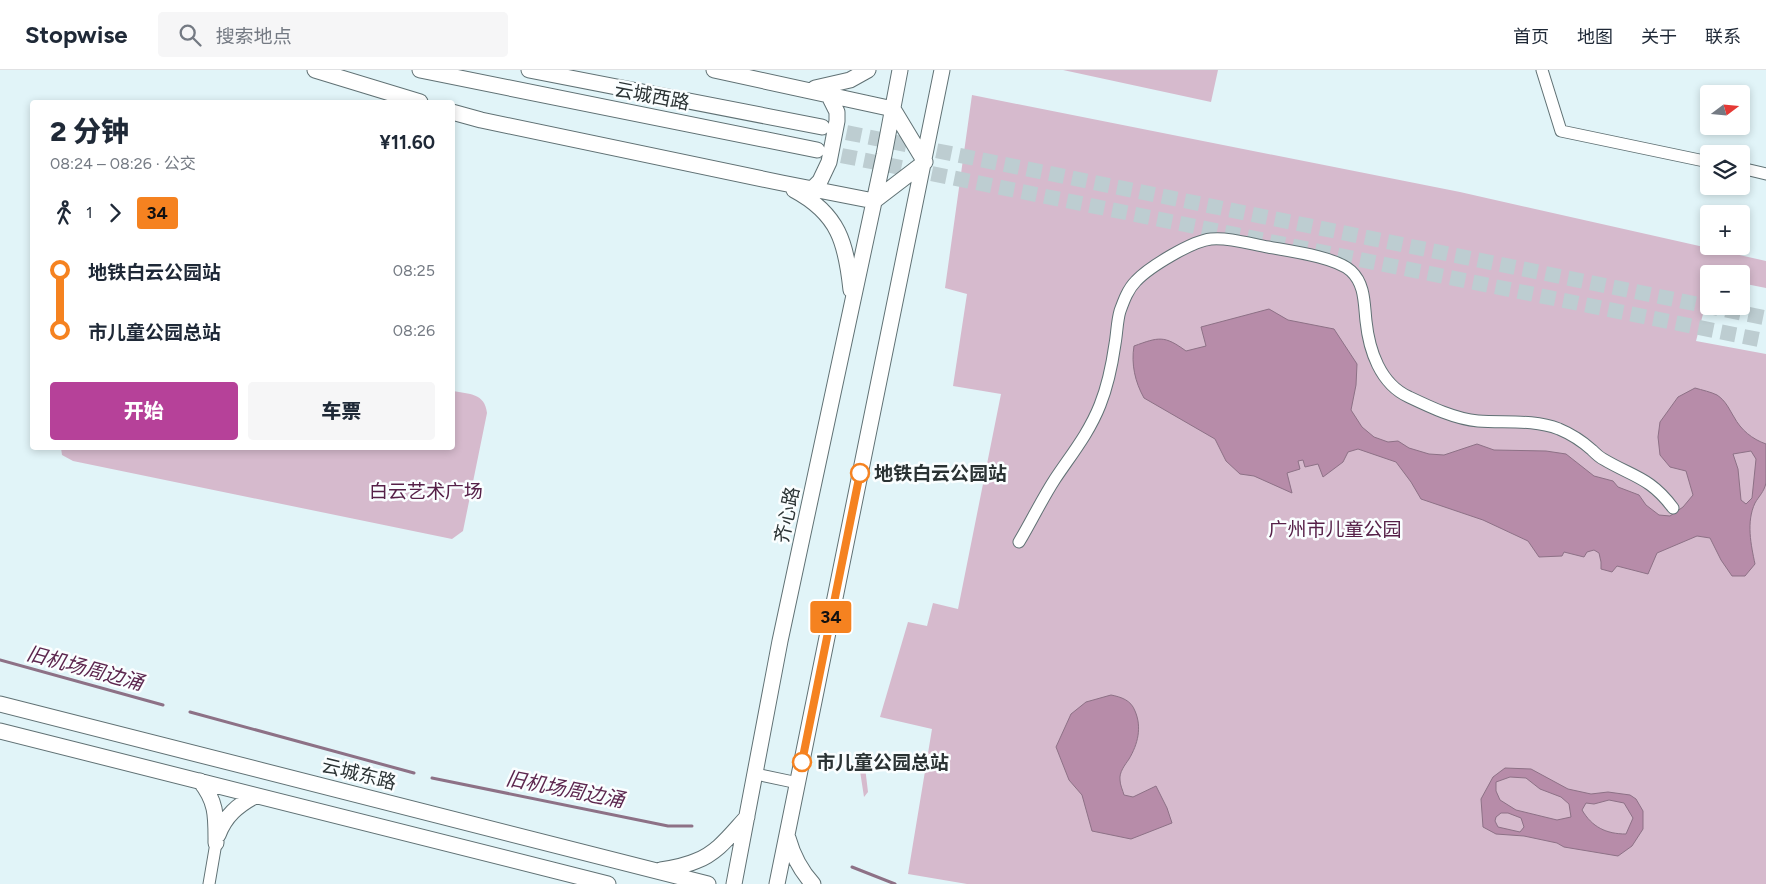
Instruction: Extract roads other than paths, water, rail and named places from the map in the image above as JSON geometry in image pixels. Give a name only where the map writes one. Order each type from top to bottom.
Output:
[{"type":"main road","points":[[316,70],[414,100]]},
{"type":"main road","name":"云城西路","points":[[420,70],[817,150]]},
{"type":"main road","name":"云城西路","points":[[529,70],[822,128]]},
{"type":"main road","points":[[714,70],[893,109],[924,162]]},
{"type":"main road","points":[[808,89],[850,80],[868,70]]},
{"type":"main road","name":"齐心路","points":[[734,884],[780,641],[884,154],[900,70]]},
{"type":"main road","points":[[777,884],[942,70]]},
{"type":"main road","points":[[812,189],[820,181],[829,162],[838,121],[838,112],[828,94]]},
{"type":"main road","points":[[455,113],[782,183],[874,200],[924,162]]},
{"type":"main road","points":[[782,183],[815,202],[832,220],[842,241],[848,262],[852,304]]},
{"type":"main road","name":"云城东路","points":[[0,704],[708,884]]},
{"type":"main road","points":[[0,731],[608,884]]},
{"type":"main road","points":[[200,781],[213,800],[216,812],[216,843]]},
{"type":"main road","points":[[328,813],[334,788]]},
{"type":"main road","points":[[216,843],[226,818],[243,802],[255,796]]},
{"type":"main road","points":[[659,871],[688,864],[710,854],[748,816]]},
{"type":"main road","points":[[787,836],[793,856],[813,884]]},
{"type":"main road","points":[[590,880],[596,855]]},
{"type":"street","points":[[1542,70],[1561,131],[1700,160]]},
{"type":"street","points":[[1750,170],[1766,174]]},
{"type":"street","points":[[1019,542],[1054,481],[1084,438],[1100,406],[1111,370],[1119,314],[1129,290],[1140,277],[1159,263],[1200,241],[1214,238],[1275,248],[1342,264],[1356,277],[1361,286],[1365,298],[1370,349],[1377,364],[1390,382],[1405,396],[1451,414],[1475,420],[1536,423],[1559,429],[1574,436],[1601,458],[1643,479],[1656,488],[1673,508]]},
{"type":"street","points":[[756,774],[798,783]]},
{"type":"street","points":[[209,884],[216,843]]},
{"type":"waterway","name":"旧机场周边涌","points":[[0,660],[163,705]]},
{"type":"waterway","name":"旧机场周边涌","points":[[190,712],[414,773]]},
{"type":"waterway","name":"旧机场周边涌","points":[[432,778],[668,826],[692,826]]},
{"type":"waterway","name":"旧机场周边涌","points":[[852,867],[895,884]]},
{"type":"tunnel","points":[[824,128],[1766,318]]},
{"type":"tunnel","points":[[819,151],[1766,341]]},
{"type":"place","name":"地铁白云公园站","points":[[860,473]]},
{"type":"place","name":"市儿童公园总站","points":[[802,762]]},
{"type":"park label","name":"白云艺术广场","points":[[426,491]]},
{"type":"park label","name":"广州市儿童公园","points":[[1335,529]]}]
